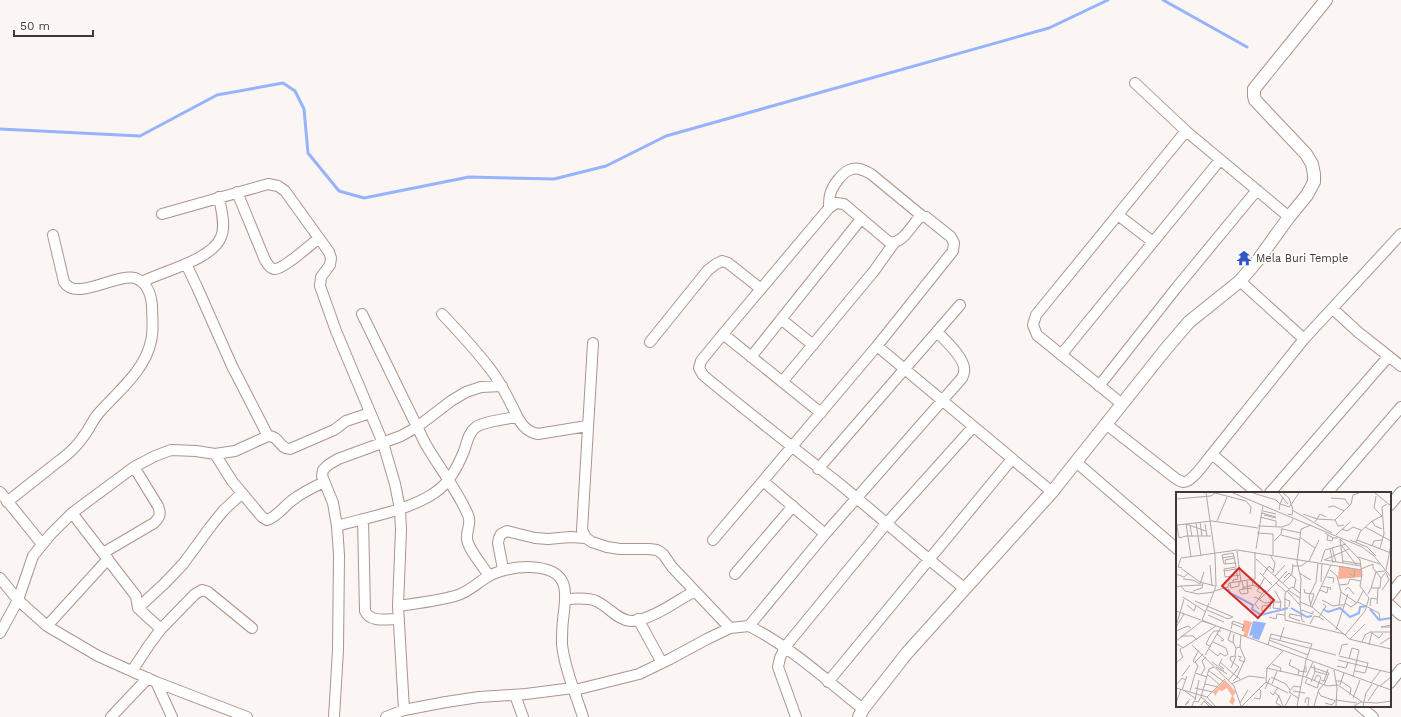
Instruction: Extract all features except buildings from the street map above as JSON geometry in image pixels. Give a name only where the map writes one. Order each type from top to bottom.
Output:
[{"type":"street","points":[[386,717],[404,710],[479,697],[515,695],[573,688],[579,689],[632,676],[662,663],[730,628],[749,626],[767,635],[785,647],[828,682],[861,713],[907,653],[1052,492],[1189,322],[1240,281],[1258,260],[1289,216],[1307,195],[1314,182],[1312,164],[1306,154],[1255,100],[1254,90],[1326,0]]},
{"type":"street","points":[[1135,83],[1186,131],[1289,216]]},
{"type":"street","points":[[1122,404],[1037,335],[1033,324],[1036,315],[1186,131]]},
{"type":"street","points":[[1061,355],[1220,160]]},
{"type":"street","points":[[713,540],[877,346],[953,251],[954,243],[951,237],[926,217],[922,216],[871,174],[862,169],[852,169],[845,173],[837,182],[830,194],[829,208]]},
{"type":"street","points":[[162,214],[268,184],[278,186],[285,191],[332,258],[330,265],[321,277],[320,286],[336,331],[383,444],[395,484],[400,509],[401,530],[398,606],[404,710]]},
{"type":"street","points":[[1099,386],[1177,287],[1258,190]]},
{"type":"street","points":[[237,192],[265,260],[269,266],[274,269],[279,268],[290,261],[319,238]]},
{"type":"street","points":[[142,282],[155,275],[206,255],[217,244],[222,237],[223,225],[219,197]]},
{"type":"street","points":[[894,243],[889,242],[844,204],[836,203],[829,208],[723,334],[701,361],[699,368],[703,375],[748,413],[856,498],[964,588]]},
{"type":"street","points":[[1118,215],[1153,242]]},
{"type":"street","points":[[782,382],[874,271],[894,243],[900,240],[922,216]]},
{"type":"street","points":[[751,357],[861,219]]},
{"type":"street","points":[[1106,424],[1175,478],[1182,482],[1187,482],[1212,454],[1304,340],[1401,234]]},
{"type":"street","points":[[7,502],[71,452],[84,437],[96,416],[132,378],[144,360],[151,342],[153,324],[151,301],[148,289],[142,282],[135,278],[125,278],[86,288],[70,289],[64,282],[53,235]]},
{"type":"street","points":[[650,342],[708,270],[722,261],[728,263],[761,289]]},
{"type":"street","points":[[186,264],[232,366],[268,436]]},
{"type":"street","points":[[1240,281],[1304,340]]},
{"type":"street","points":[[818,469],[960,306]]},
{"type":"street","points":[[1333,309],[1358,332],[1401,366]]},
{"type":"street","points":[[362,314],[433,458],[449,480],[468,515],[470,522],[467,539],[489,576]]},
{"type":"street","points":[[442,314],[491,370],[502,386],[517,417],[523,426],[531,433],[538,434],[587,426]]},
{"type":"street","points":[[781,319],[813,345]]},
{"type":"street","points":[[749,626],[825,534],[962,378],[965,371],[963,363],[959,356],[937,332]]},
{"type":"street","points":[[723,334],[821,413]]},
{"type":"street","points":[[593,343],[582,530],[586,538],[592,542],[620,549],[657,550],[663,554],[672,567],[730,628]]},
{"type":"street","points":[[877,346],[1052,492]]},
{"type":"street","points":[[1271,492],[1388,357]]},
{"type":"street","points":[[334,717],[338,650],[339,555],[337,526],[333,503],[322,476],[323,470],[328,464],[401,436],[417,427],[451,401],[466,392],[480,387],[502,386]]},
{"type":"street","points":[[1328,492],[1401,407]]},
{"type":"street","points":[[0,633],[18,600],[32,556],[72,513],[134,467],[155,456],[171,450],[196,451],[215,454],[235,452],[268,436],[273,436],[276,438],[287,449],[334,430],[346,421],[370,413]]},
{"type":"street","points":[[337,526],[421,502],[437,492],[449,480],[460,461],[469,435],[474,428],[481,424],[517,417]]},
{"type":"street","points":[[796,717],[778,667],[785,647],[886,524],[973,427]]},
{"type":"street","points":[[215,454],[225,472],[262,517],[267,520],[272,518],[293,499],[324,482]]},
{"type":"street","points":[[1212,454],[1256,492]]},
{"type":"street","points":[[828,682],[1012,459]]},
{"type":"street","points":[[1076,462],[1176,548]]},
{"type":"street","points":[[48,626],[105,556],[160,518],[161,512],[158,506],[134,467]]},
{"type":"street","points":[[763,481],[825,534]]},
{"type":"street","points":[[0,492],[42,544]]},
{"type":"street","points":[[1391,504],[1401,492]]},
{"type":"street","points":[[138,608],[166,583],[183,564],[223,511],[242,493]]},
{"type":"street","points":[[735,574],[793,506]]},
{"type":"street","points":[[72,513],[136,596],[138,608],[161,629]]},
{"type":"street","points":[[363,519],[366,615],[373,619],[399,619]]},
{"type":"street","points":[[503,569],[498,543],[501,534],[507,531],[535,538],[586,538]]},
{"type":"street","points":[[398,606],[460,595],[489,576],[503,569],[534,568],[552,571],[560,577],[564,585],[566,599],[562,645],[573,688],[583,717]]},
{"type":"street","points":[[0,578],[18,600],[48,626],[98,656],[152,680],[247,717]]},
{"type":"street","points":[[1391,594],[1401,581]]},
{"type":"street","points":[[132,671],[161,629],[195,594],[202,590],[208,592],[252,628]]},
{"type":"street","points":[[566,599],[596,601],[618,617],[630,621],[654,614],[695,591]]},
{"type":"street","points":[[1391,607],[1401,615]]},
{"type":"street","points":[[638,619],[662,663]]},
{"type":"street","points":[[1391,682],[1401,669]]},
{"type":"street","points":[[111,717],[152,680]]},
{"type":"street","points":[[152,680],[172,717]]},
{"type":"street","points":[[515,695],[523,717]]},
{"type":"waterway","points":[[0,129],[140,136],[217,95],[283,83],[295,91],[304,109],[308,153],[339,191],[364,198],[469,177],[554,179],[606,166],[666,136],[1049,28],[1108,0]]},
{"type":"waterway","points":[[1163,0],[1247,47]]},
{"type":"place","name":"Mela Buri Temple","points":[[1244,258]]}]
